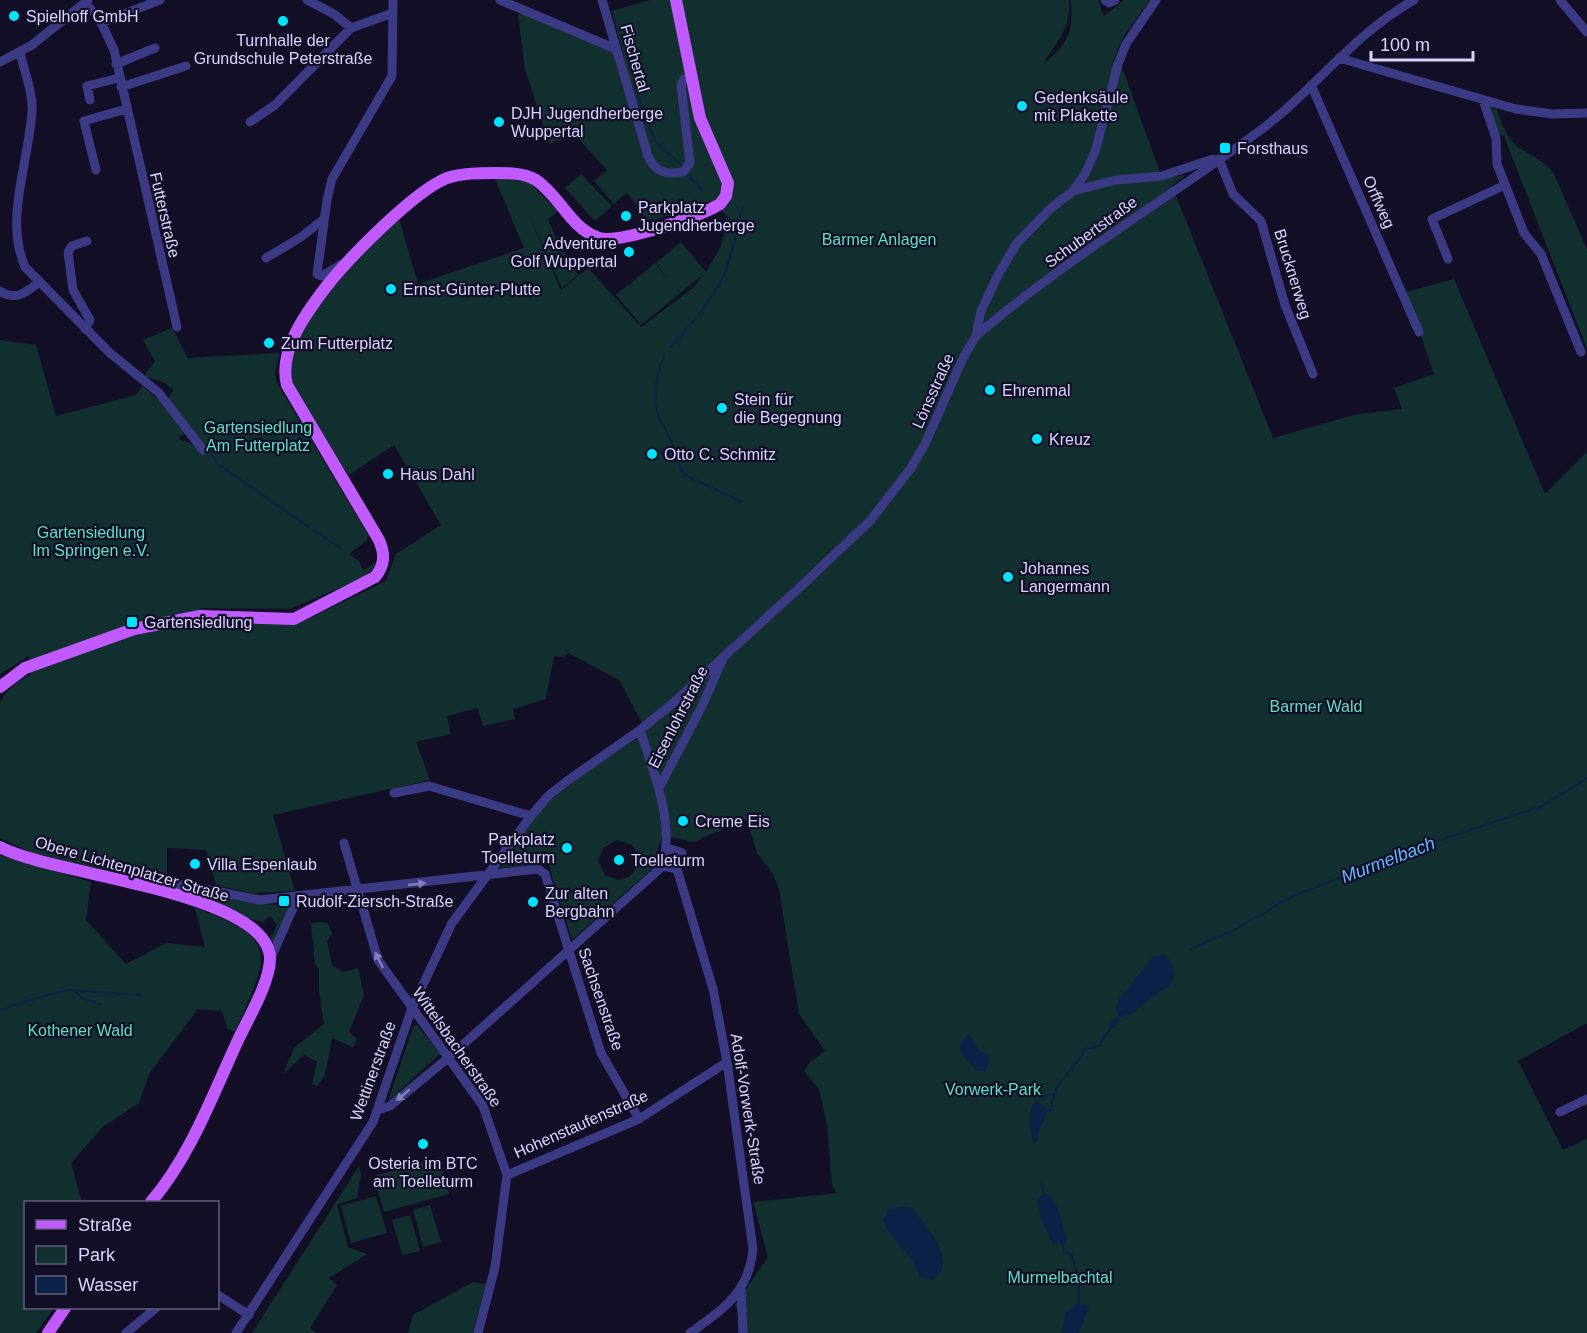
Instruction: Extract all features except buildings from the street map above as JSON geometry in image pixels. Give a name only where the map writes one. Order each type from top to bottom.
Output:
[{"type":"main road","points":[[0,687],[25,668],[134,629],[169,620],[200,616],[294,619],[375,577],[383,565],[383,551],[379,540],[291,394],[285,378],[286,357],[296,334],[313,304],[347,261],[430,187],[461,175],[504,173],[527,176],[543,186],[586,231],[611,240],[627,237],[713,208],[726,196],[728,183],[706,137],[691,77],[676,0]]},
{"type":"main road","name":"Obere Lichtenplatzer Straße","points":[[0,847],[206,905],[245,922],[263,940],[270,960]]},
{"type":"main road","points":[[152,1201],[180,1164],[255,1005],[270,960]]},
{"type":"main road","points":[[48,1333],[64,1309]]},
{"type":"street","points":[[101,23],[160,0]]},
{"type":"street","points":[[306,0],[334,14],[351,28]]},
{"type":"street","points":[[347,261],[322,276],[317,274],[324,219],[337,169],[392,76],[393,0]]},
{"type":"street","points":[[500,0],[523,5],[616,49]]},
{"type":"street","name":"Fischertal","points":[[602,0],[648,156],[651,164],[666,173],[683,172],[690,163],[681,85],[684,79],[691,77]]},
{"type":"street","points":[[1105,0],[1109,3],[1115,0]]},
{"type":"street","name":"Lönsstraße","points":[[640,730],[723,658],[870,521],[910,468],[925,444],[963,358],[976,336],[981,311],[1017,243],[1050,209],[1073,191],[1095,152],[1118,64],[1126,44],[1156,0]]},
{"type":"street","name":"Schubertstraße","points":[[976,336],[1100,243],[1273,121],[1380,21],[1414,0]]},
{"type":"street","points":[[1560,0],[1587,32]]},
{"type":"street","points":[[0,62],[20,52],[86,1]]},
{"type":"street","name":"Futterstraße","points":[[86,1],[101,23],[114,50],[177,327]]},
{"type":"street","points":[[250,122],[275,105],[351,28],[393,13]]},
{"type":"street","points":[[116,64],[155,48]]},
{"type":"street","points":[[20,52],[32,99],[16,238],[25,267],[85,329],[159,393],[203,450]]},
{"type":"street","points":[[1339,58],[1483,100],[1537,112],[1567,115],[1587,113]]},
{"type":"street","points":[[90,100],[87,86],[120,82],[186,66]]},
{"type":"street","name":"Orffweg","points":[[1311,85],[1419,332]]},
{"type":"street","points":[[1483,100],[1496,138],[1497,164],[1505,185],[1524,233],[1541,254],[1581,352]]},
{"type":"street","points":[[96,170],[84,121],[126,109]]},
{"type":"street","name":"Schubertstraße","points":[[1073,191],[1116,180],[1162,176],[1222,157]]},
{"type":"street","name":"Brucknerweg","points":[[1222,157],[1233,194],[1261,221],[1285,305],[1313,374]]},
{"type":"street","points":[[1449,259],[1432,219],[1505,185]]},
{"type":"street","points":[[266,258],[301,237],[324,219]]},
{"type":"street","points":[[85,329],[90,320],[73,290],[68,252],[72,246],[87,241]]},
{"type":"street","points":[[0,291],[16,297],[38,283]]},
{"type":"street","name":"Eisenlohrstraße","points":[[658,788],[702,706],[723,658]]},
{"type":"street","points":[[378,1110],[390,1106],[448,1058],[663,866],[668,848],[667,828],[658,788],[640,730]]},
{"type":"street","name":"Wettinerstraße","points":[[236,1333],[367,1132],[378,1110],[412,1008],[452,923],[548,796],[640,730]]},
{"type":"street","points":[[394,793],[429,786],[531,816]]},
{"type":"street","points":[[344,843],[358,890]]},
{"type":"street","name":"Adolf-Vorwerk-Straße","points":[[668,848],[682,852],[677,869],[707,964],[727,1062],[753,1249],[749,1273],[741,1289],[733,1299],[690,1333]]},
{"type":"street","points":[[663,866],[677,869]]},
{"type":"street","name":"Sachsenstraße","points":[[486,876],[538,869],[545,874],[601,1053],[639,1119]]},
{"type":"street","points":[[137,885],[184,885],[260,900],[486,876]]},
{"type":"street","name":"Wittelsbacherstraße","points":[[358,890],[378,960],[488,1115],[507,1174],[495,1267],[478,1333]]},
{"type":"street","points":[[270,960],[298,897]]},
{"type":"street","name":"Hohenstaufenstraße","points":[[507,1174],[639,1119],[727,1062]]},
{"type":"street","points":[[1560,1112],[1587,1099]]},
{"type":"street","points":[[741,1289],[743,1333]]},
{"type":"street","points":[[219,1296],[249,1315]]},
{"type":"street","points":[[126,1333],[155,1309]]},
{"type":"green space","points":[[650,0],[1069,0],[1065,27],[1043,64],[1059,49],[1068,36],[1071,0],[1098,0],[1104,16],[1124,0],[1150,0],[1124,36],[1113,61],[1123,70],[1162,178],[1186,175],[1172,186],[1273,438],[1354,415],[1402,409],[1394,388],[1434,374],[1406,292],[1454,279],[1545,494],[1587,452],[1587,1023],[1518,1061],[1563,1150],[1587,1139],[1587,1333],[740,1333],[740,1316],[735,1305],[768,1257],[753,1202],[837,1193],[832,1186],[827,1124],[819,1089],[804,1071],[810,1062],[825,1051],[799,1014],[779,889],[773,874],[757,853],[746,819],[694,842],[662,835],[653,868],[572,940],[548,863],[500,868],[542,807],[582,775],[638,738],[641,721],[619,680],[568,653],[564,657],[554,656],[546,699],[513,709],[515,719],[483,726],[478,708],[447,716],[451,734],[416,742],[430,780],[273,815],[295,891],[252,893],[216,885],[206,850],[167,848],[167,880],[148,881],[30,852],[0,838],[0,704],[8,690],[31,674],[29,656],[0,674],[0,340],[36,345],[56,416],[136,395],[142,386],[163,404],[186,434],[180,436],[179,439],[201,447],[167,399],[174,390],[163,382],[144,376],[155,361],[143,340],[172,328],[188,358],[280,353],[275,373],[277,383],[369,536],[349,554],[359,561],[363,571],[377,561],[372,570],[361,579],[289,609],[197,608],[296,625],[386,581],[396,554],[441,525],[394,445],[349,475],[301,407],[290,382],[289,363],[310,318],[348,271],[385,232],[399,219],[418,284],[524,248],[494,177],[529,182],[558,211],[548,219],[557,240],[578,275],[562,288],[528,213],[561,290],[588,268],[641,327],[693,288],[705,273],[641,325],[616,295],[629,284],[633,288],[630,284],[655,263],[672,284],[656,263],[681,242],[706,272],[720,248],[729,218],[710,201],[649,222],[627,193],[614,204],[594,181],[607,170],[575,135],[549,144],[525,69],[518,14],[527,14],[624,57],[612,11]],"holes":[[[617,840],[632,845],[638,856],[637,867],[634,871],[619,880],[605,875],[598,861],[603,848]]]},
{"type":"green space","points":[[1487,107],[1497,109],[1502,124],[1513,143],[1553,172],[1587,249],[1587,349],[1504,136],[1496,132]]},
{"type":"green space","points":[[581,174],[612,206],[595,221],[565,188]]},
{"type":"green space","name":"Kothener Wald","points":[[0,855],[91,882],[86,920],[126,964],[166,943],[205,947],[195,908],[224,919],[243,930],[255,941],[260,954],[260,968],[255,986],[235,1032],[227,1028],[222,1011],[198,1009],[149,1074],[139,1103],[103,1127],[71,1163],[82,1201],[24,1201],[24,1309],[53,1309],[36,1333],[0,1333]]},
{"type":"green space","points":[[181,889],[273,905],[291,903],[273,945],[270,935],[273,935],[277,925],[270,916],[263,922],[246,918]]},
{"type":"green space","points":[[311,923],[328,923],[332,933],[327,941],[332,965],[343,972],[358,968],[364,995],[349,1032],[357,1039],[353,1047],[332,1038],[325,1075],[317,1086],[312,1084],[317,1062],[304,1055],[283,1074],[294,1048],[324,1024],[319,990],[319,968],[315,965]]},
{"type":"green space","points":[[416,1024],[440,1054],[388,1101],[413,1027]]},
{"type":"green space","points":[[439,1157],[449,1194],[384,1212],[374,1176]]},
{"type":"green space","points":[[359,1166],[361,1174],[357,1198],[337,1205],[348,1247],[367,1254],[329,1278],[337,1285],[310,1328],[317,1333],[252,1333]]},
{"type":"green space","points":[[376,1196],[387,1233],[351,1243],[341,1206]]},
{"type":"green space","points":[[430,1205],[441,1242],[423,1247],[413,1210]]},
{"type":"green space","points":[[410,1215],[420,1251],[402,1255],[392,1220]]},
{"type":"green space","points":[[473,1282],[486,1284],[473,1333],[408,1333],[413,1315]]},
{"type":"water","points":[[662,448],[694,455],[696,459],[678,463],[664,461],[660,452]]},
{"type":"water","points":[[1164,954],[1172,963],[1174,975],[1171,984],[1133,1012],[1120,1018],[1115,1028],[1109,1029],[1110,1024],[1118,1017],[1116,1009],[1118,1000],[1153,957]]},
{"type":"water","points":[[969,1034],[980,1051],[989,1055],[989,1065],[985,1071],[977,1071],[960,1053],[960,1044]]},
{"type":"water","points":[[1036,1100],[1048,1111],[1038,1133],[1038,1140],[1034,1144],[1030,1121],[1031,1109]]},
{"type":"water","points":[[1044,1194],[1050,1195],[1058,1208],[1067,1241],[1065,1245],[1061,1245],[1059,1240],[1054,1246],[1042,1222],[1037,1199]]},
{"type":"water","points":[[903,1206],[913,1208],[932,1235],[942,1255],[943,1264],[940,1273],[931,1280],[920,1277],[911,1260],[883,1221],[889,1209]]},
{"type":"water","points":[[1078,1303],[1089,1306],[1079,1333],[1062,1333],[1065,1314]]},
{"type":"waterway","points":[[638,95],[655,141],[681,165]]},
{"type":"waterway","points":[[690,177],[703,191]]},
{"type":"waterway","points":[[670,347],[711,298],[723,276],[743,206]]},
{"type":"waterway","points":[[665,355],[657,378],[656,405],[660,420],[674,449]]},
{"type":"waterway","points":[[211,453],[219,465],[309,527]]},
{"type":"waterway","points":[[678,463],[685,475],[742,502]]},
{"type":"waterway","points":[[314,530],[342,549]]},
{"type":"waterway","name":"Murmelbach","points":[[1191,949],[1236,929],[1291,897],[1414,849],[1542,806],[1587,778]]},
{"type":"waterway","points":[[0,1009],[68,990],[142,995]]},
{"type":"waterway","points":[[75,991],[82,998],[95,1002]]},
{"type":"waterway","name":"Murmelbach","points":[[1048,1111],[1052,1109],[1052,1100],[1059,1085],[1085,1049],[1099,1046],[1110,1028]]},
{"type":"waterway","points":[[1042,1097],[1056,1093]]},
{"type":"waterway","name":"Murmelbach","points":[[1041,1184],[1045,1196]]},
{"type":"waterway","name":"Murmelbach","points":[[1063,1244],[1063,1251],[1072,1255],[1079,1284],[1079,1306]]},
{"type":"place","name":"Spielhoff GmbH","points":[[14,16]]},
{"type":"place","name":"Turnhalle der Grundschule Peterstraße","points":[[283,21]]},
{"type":"place","name":"Gedenksäule mit Plakette","points":[[1022,106]]},
{"type":"place","name":"DJH Jugendherberge Wuppertal","points":[[499,122]]},
{"type":"place","name":"Forsthaus","points":[[1225,148]]},
{"type":"place","name":"Parkplatz Jugendherberge","points":[[626,216]]},
{"type":"place","name":"Adventure Golf Wuppertal","points":[[629,252]]},
{"type":"place","name":"Ernst-Günter-Plutte","points":[[391,289]]},
{"type":"place","name":"Zum Futterplatz","points":[[269,343]]},
{"type":"place","name":"Ehrenmal","points":[[990,390]]},
{"type":"place","name":"Stein für die Begegnung","points":[[722,408]]},
{"type":"place","name":"Kreuz","points":[[1037,439]]},
{"type":"place","name":"Otto C. Schmitz","points":[[652,454]]},
{"type":"place","name":"Haus Dahl","points":[[388,474]]},
{"type":"place","name":"Johannes Langermann","points":[[1008,577]]},
{"type":"place","name":"Gartensiedlung","points":[[132,622]]},
{"type":"place","name":"Creme Eis","points":[[683,821]]},
{"type":"place","name":"Parkplatz Toelleturm","points":[[567,848]]},
{"type":"place","name":"Toelleturm","points":[[619,860]]},
{"type":"place","name":"Villa Espenlaub","points":[[195,864]]},
{"type":"place","name":"Rudolf-Ziersch-Straße","points":[[284,901]]},
{"type":"place","name":"Zur alten Bergbahn","points":[[533,902]]},
{"type":"place","name":"Osteria im BTC am Toelleturm","points":[[423,1144]]},
{"type":"park label","name":"Barmer Anlagen","points":[[879,239]]},
{"type":"park label","name":"Gartensiedlung Am Futterplatz","points":[[258,436]]},
{"type":"park label","name":"Gartensiedlung Im Springen e.V.","points":[[91,541]]},
{"type":"park label","name":"Barmer Wald","points":[[1316,706]]},
{"type":"park label","name":"Vorwerk-Park","points":[[993,1089]]},
{"type":"park label","name":"Murmelbachtal","points":[[1060,1277]]}]
